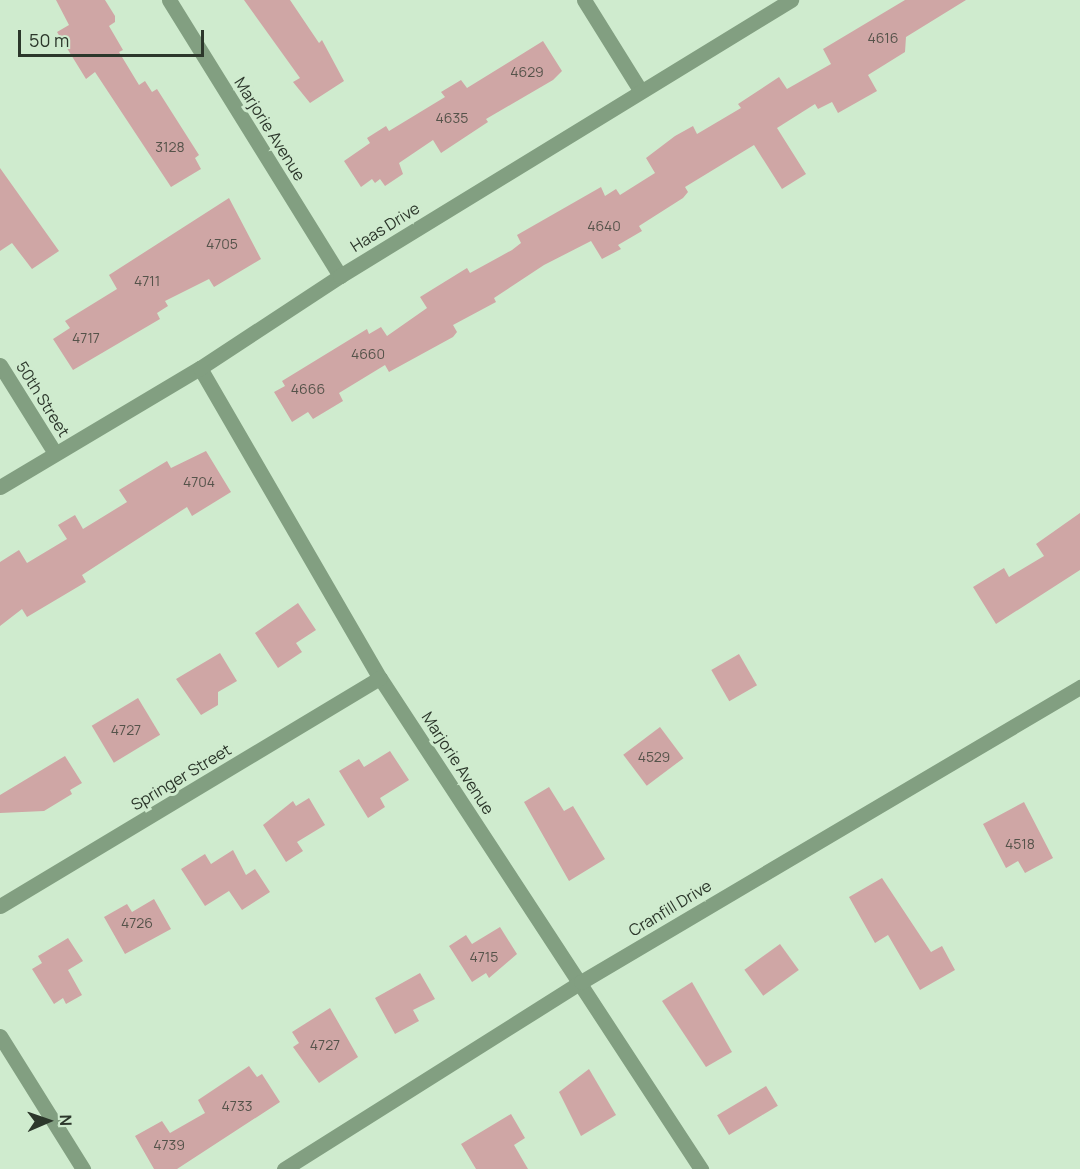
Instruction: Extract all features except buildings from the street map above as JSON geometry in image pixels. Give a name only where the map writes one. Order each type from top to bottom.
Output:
[{"type":"street","name":"Marjorie Avenue","points":[[169,0],[340,276]]},
{"type":"street","points":[[584,0],[640,90]]},
{"type":"street","name":"Haas Drive","points":[[0,487],[200,368],[340,276],[640,90],[791,0]]},
{"type":"street","name":"50th Street","points":[[0,365],[55,453]]},
{"type":"street","name":"Marjorie Avenue","points":[[200,368],[380,678],[581,982],[701,1169]]},
{"type":"street","name":"Springer Street","points":[[0,906],[380,678]]},
{"type":"street","name":"Cranfill Drive","points":[[284,1169],[581,982],[1080,687]]},
{"type":"street","points":[[0,1036],[83,1169]]}]
